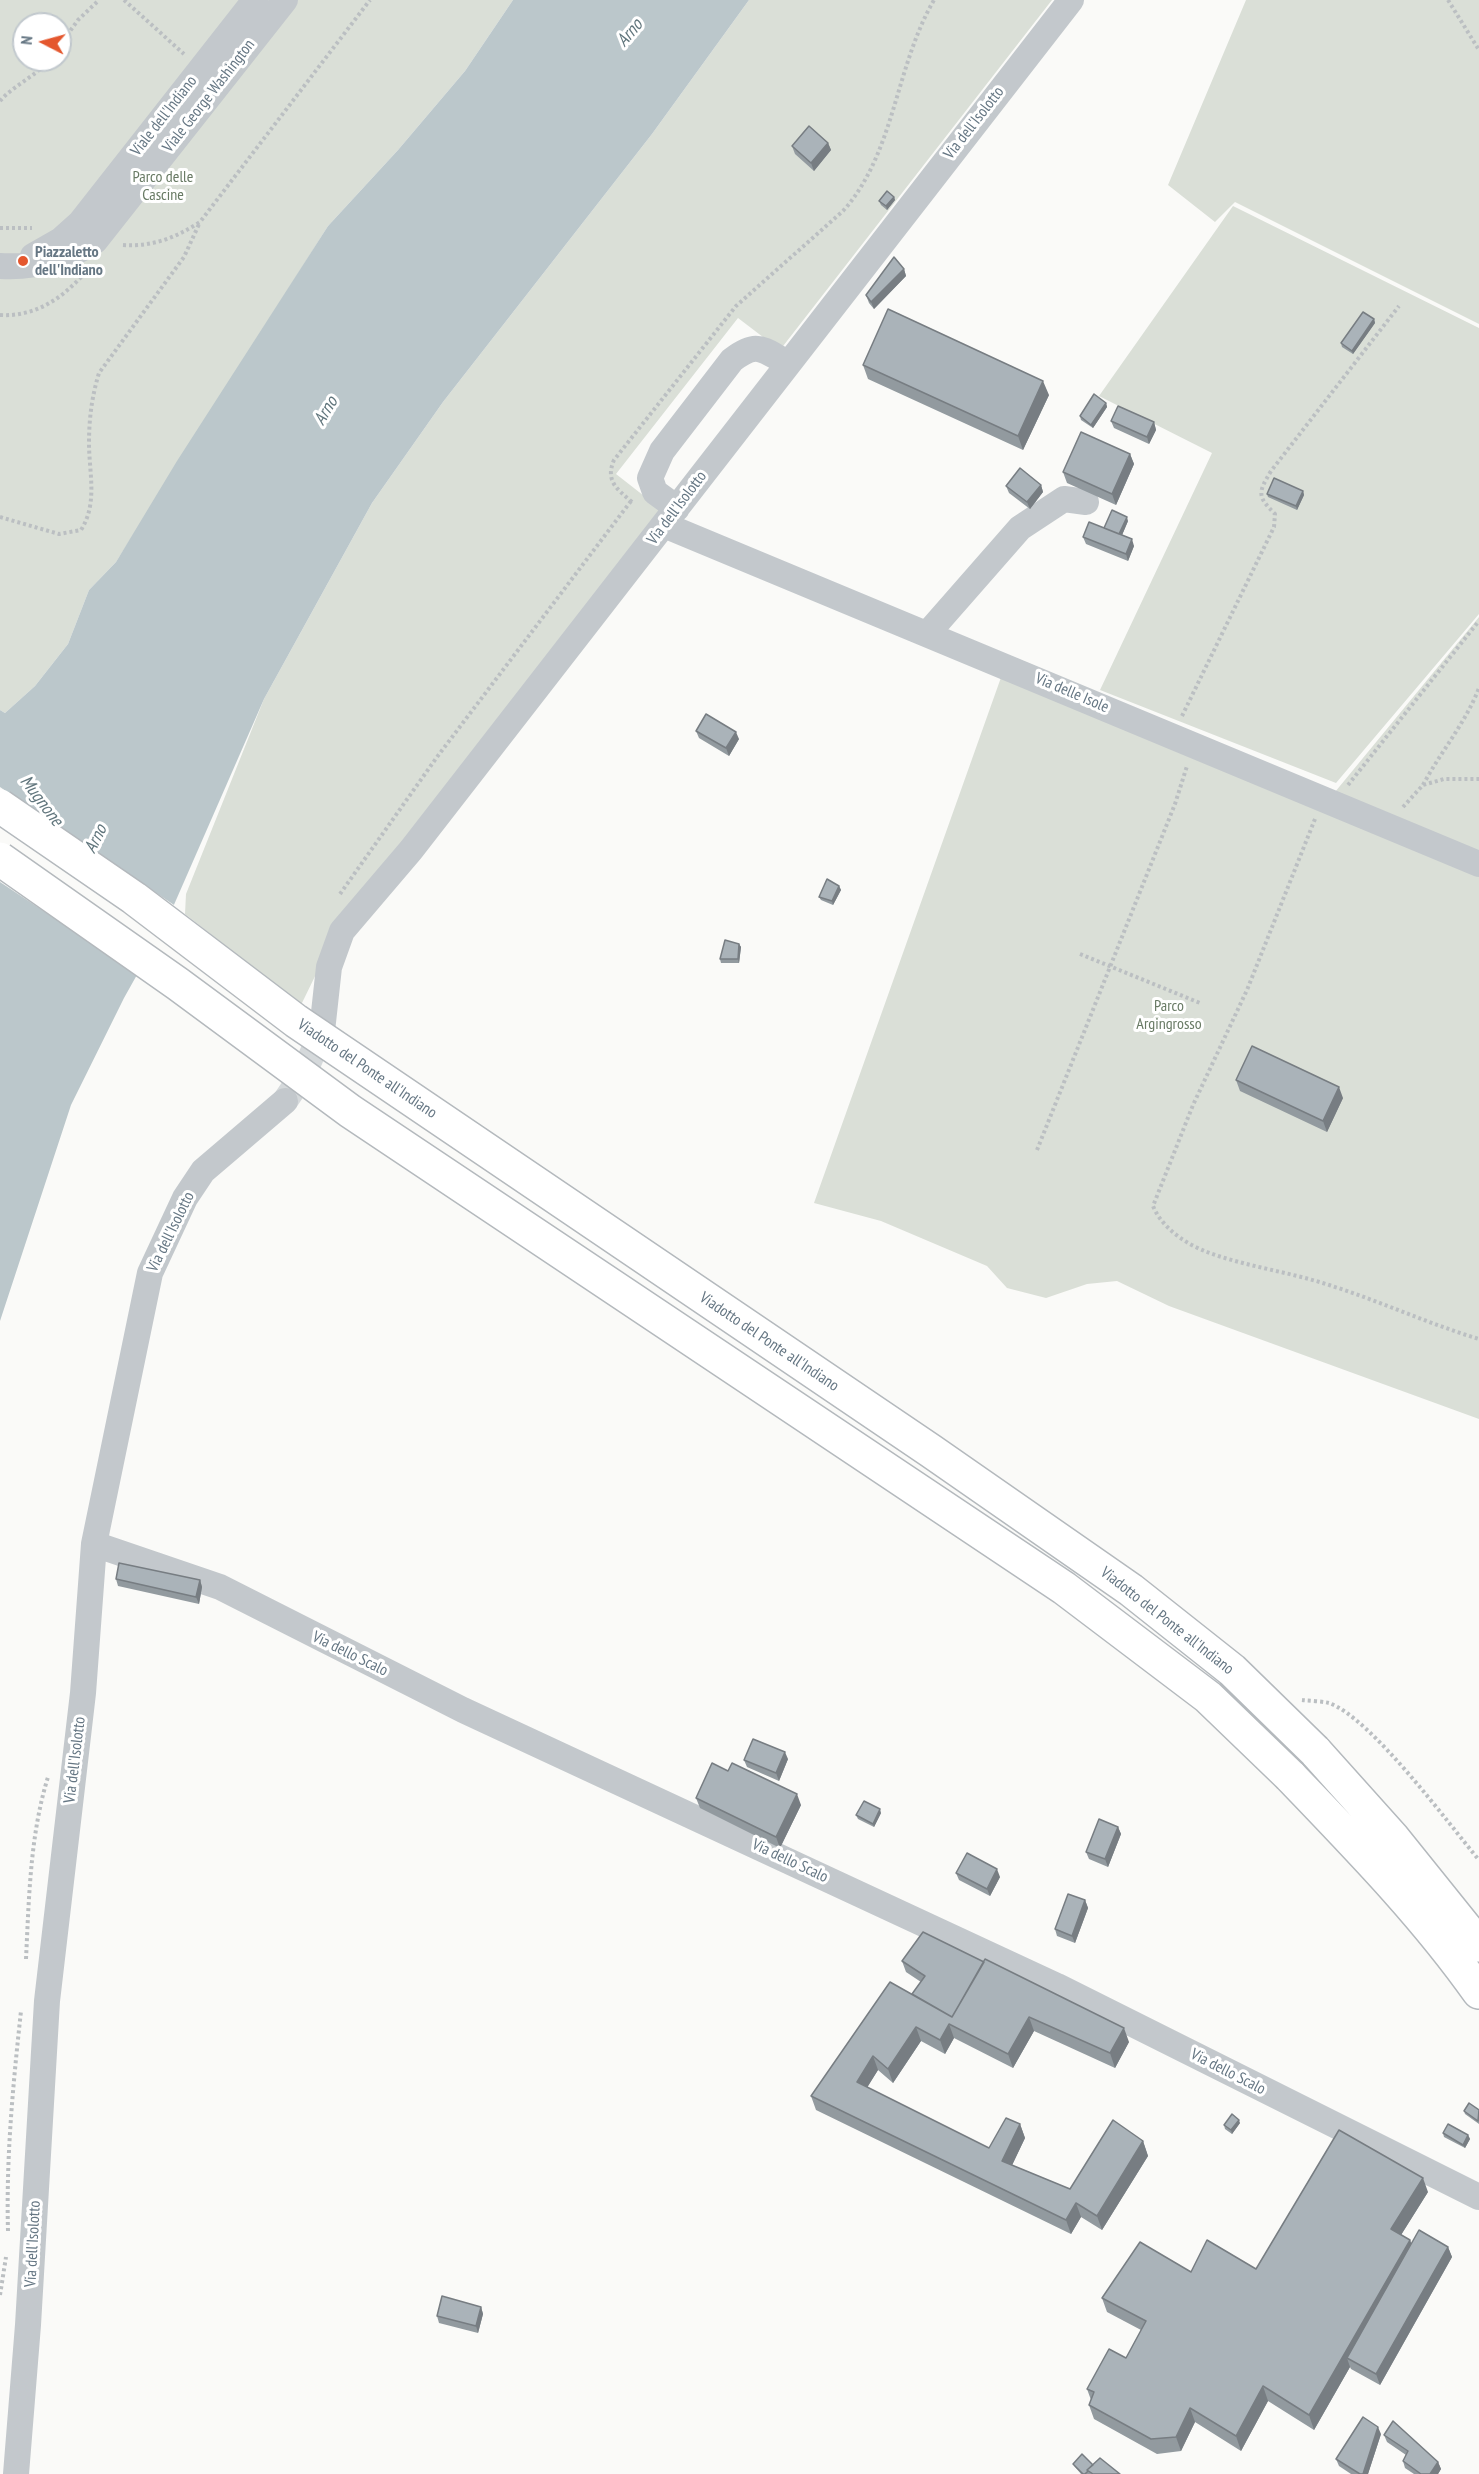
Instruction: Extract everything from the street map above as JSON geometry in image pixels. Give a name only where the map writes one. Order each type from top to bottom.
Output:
[{"type":"highway","name":"Viadotto del Ponte all'Indiano","points":[[0,806],[134,898],[296,1021],[931,1450],[1131,1590],[1232,1670],[1315,1751],[1393,1838],[1479,1945]]},
{"type":"highway","name":"Viadotto del Ponte all'Indiano","points":[[0,859],[178,984],[351,1111],[1064,1588],[1208,1697],[1290,1776],[1374,1864],[1437,1937],[1479,1992]]},
{"type":"street","name":"Viale dell'Indiano","points":[[48,256],[80,223],[255,0]]},
{"type":"street","name":"Viale George Washington","points":[[48,256],[75,253],[95,241],[285,0]]},
{"type":"street","name":"Via dell'Isolotto","points":[[322,1031],[329,967],[342,931],[411,850],[1071,0]]},
{"type":"street","points":[[5,266],[48,256]]},
{"type":"street","name":"Via delle Isole","points":[[788,363],[758,348],[747,348],[732,360],[662,451],[650,478],[655,492],[670,517],[928,633],[1479,864]]},
{"type":"street","points":[[928,633],[1020,528],[1064,499],[1086,502]]},
{"type":"street","name":"Via dell'Isolotto","points":[[16,2474],[28,2325],[46,2012],[83,1693],[94,1544],[150,1273],[185,1198],[203,1171],[285,1101]]},
{"type":"street","name":"Via dello Scalo","points":[[94,1544],[220,1587],[463,1710],[1057,1986],[1479,2197]]},
{"type":"path","points":[[72,28],[99,0]]},
{"type":"path","points":[[124,0],[200,69]]},
{"type":"path","points":[[0,517],[59,534],[81,530],[92,503],[89,420],[92,395],[99,373],[184,257],[200,222],[370,0]]},
{"type":"path","points":[[670,517],[631,501],[617,489],[610,479],[609,470],[614,460],[731,312],[843,211],[857,195],[867,178],[885,132],[906,63],[934,0]]},
{"type":"path","points":[[1448,0],[1479,50]]},
{"type":"path","points":[[0,100],[11,88],[39,72]]},
{"type":"path","points":[[113,244],[140,245],[160,242],[181,234],[200,222]]},
{"type":"path","points":[[0,315],[38,310],[66,293],[85,273]]},
{"type":"path","points":[[1037,1150],[1175,804],[1183,740],[1274,526],[1275,514],[1262,501],[1260,489],[1271,471],[1399,306]]},
{"type":"path","points":[[334,902],[445,747],[631,501]]},
{"type":"path","points":[[1479,621],[1329,800],[1247,990],[1193,1105],[1153,1206],[1157,1215],[1175,1234],[1206,1252],[1331,1286],[1437,1327],[1479,1339]]},
{"type":"path","points":[[1387,825],[1423,785],[1439,755],[1470,712],[1479,688]]},
{"type":"path","points":[[1423,785],[1444,779],[1479,779]]},
{"type":"path","points":[[1080,954],[1200,1003]]},
{"type":"path","points":[[1293,1700],[1329,1703],[1349,1715],[1398,1763],[1479,1860]]},
{"type":"green space","name":"Parco delle Cascine","points":[[0,0],[513,0],[465,71],[398,150],[328,226],[116,562],[89,590],[68,644],[35,686],[5,713],[0,710]]},
{"type":"green space","points":[[749,0],[1052,0],[780,350],[738,318],[616,474],[662,510],[338,929],[301,1005],[185,914],[186,894],[264,699],[372,503],[443,402],[652,134]]},
{"type":"green space","points":[[1246,0],[1479,0],[1479,324],[1235,202],[1215,222],[1168,185]]},
{"type":"green space","points":[[1233,206],[1479,328],[1479,614],[1336,783],[1100,690],[1212,453],[1099,396]]},
{"type":"green space","name":"Parco Argingrosso","points":[[1479,617],[1479,1419],[1169,1306],[1117,1281],[1087,1284],[1046,1298],[1007,1288],[987,1266],[881,1221],[814,1203],[1009,655],[1335,792]]},
{"type":"water","points":[[513,0],[749,0],[652,134],[443,402],[372,503],[264,699],[166,923],[124,998],[71,1105],[0,1321],[0,710],[5,713],[35,686],[68,644],[89,590],[116,562],[177,461],[328,226],[398,150],[465,71]]},
{"type":"pier","points":[[0,787],[177,907],[154,951],[120,962],[0,882]]},
{"type":"building","points":[[809,126],[828,143],[811,163],[792,146]]},
{"type":"building","points":[[887,191],[894,197],[886,206],[879,201]]},
{"type":"building","points":[[894,257],[904,269],[871,302],[866,295]]},
{"type":"building","points":[[888,309],[1043,381],[1018,436],[863,365]]},
{"type":"building","points":[[1363,312],[1374,319],[1352,351],[1341,343]]},
{"type":"building","points":[[1094,394],[1106,403],[1091,425],[1080,416]]},
{"type":"building","points":[[1118,406],[1154,422],[1147,437],[1111,421]]},
{"type":"building","points":[[1081,432],[1130,454],[1112,494],[1063,472]]},
{"type":"building","points":[[1020,468],[1041,485],[1027,502],[1006,486]]},
{"type":"building","points":[[1274,478],[1303,491],[1296,506],[1267,494]]},
{"type":"building","points":[[1112,510],[1127,517],[1119,534],[1104,528]]},
{"type":"building","points":[[1089,522],[1132,539],[1126,554],[1083,537]]},
{"type":"building","points":[[706,714],[736,732],[726,748],[696,731]]},
{"type":"building","points":[[827,879],[839,886],[832,901],[819,897]]},
{"type":"building","points":[[725,940],[739,944],[738,959],[720,959]]},
{"type":"building","points":[[1252,1046],[1339,1087],[1323,1121],[1236,1080]]},
{"type":"building","points":[[119,1563],[200,1580],[196,1597],[116,1579]]},
{"type":"building","points":[[753,1739],[785,1752],[776,1773],[744,1760]]},
{"type":"building","points":[[712,1763],[728,1771],[732,1763],[797,1794],[776,1837],[696,1798]]},
{"type":"building","points":[[864,1801],[880,1809],[873,1824],[856,1815]]},
{"type":"building","points":[[1099,1819],[1118,1827],[1105,1859],[1086,1852]]},
{"type":"building","points":[[967,1853],[997,1869],[987,1889],[956,1873]]},
{"type":"building","points":[[1068,1894],[1085,1900],[1072,1936],[1055,1929]]},
{"type":"building","points":[[923,1932],[984,1962],[952,2017],[912,1994],[925,1976],[902,1961]]},
{"type":"building","points":[[985,1959],[1124,2028],[1110,2053],[1029,2017],[1008,2054],[949,2024],[940,2040],[916,2027],[888,2069],[873,2056],[857,2082],[989,2148],[1006,2118],[1020,2124],[1002,2161],[1070,2189],[1113,2120],[1143,2141],[1097,2216],[1076,2203],[1066,2220],[811,2096],[890,1982],[952,2017]]},
{"type":"building","points":[[1469,2103],[1479,2110],[1478,2121],[1464,2111]]},
{"type":"building","points":[[1232,2114],[1239,2120],[1231,2130],[1224,2125]]},
{"type":"building","points":[[1448,2124],[1468,2135],[1463,2145],[1443,2133]]},
{"type":"building","points":[[1339,2130],[1423,2178],[1391,2229],[1410,2240],[1309,2415],[1263,2386],[1236,2436],[1190,2408],[1176,2437],[1151,2439],[1089,2405],[1094,2392],[1087,2389],[1109,2349],[1126,2358],[1146,2321],[1102,2298],[1140,2242],[1191,2272],[1207,2240],[1256,2269]]},
{"type":"building","points":[[1419,2230],[1448,2247],[1376,2374],[1347,2358]]},
{"type":"building","points":[[442,2296],[481,2307],[476,2326],[437,2316]]},
{"type":"building","points":[[1363,2417],[1378,2427],[1363,2474],[1360,2474],[1336,2459]]},
{"type":"building","points":[[1393,2421],[1438,2462],[1430,2474],[1421,2474],[1403,2461],[1408,2451],[1384,2435]]},
{"type":"building","points":[[1082,2454],[1093,2465],[1085,2474],[1073,2464]]},
{"type":"building","points":[[1100,2458],[1120,2474],[1093,2474],[1087,2470]]},
{"type":"tunnel","points":[[285,1101],[304,1073],[322,1031]]},
{"type":"place","name":"Piazzaletto dell'Indiano","points":[[23,261]]},
{"type":"water label","name":"Arno","points":[[630,33]]},
{"type":"water label","name":"Arno","points":[[326,411]]},
{"type":"water label","name":"Mugnone","points":[[41,801]]},
{"type":"water label","name":"Arno","points":[[96,839]]}]
